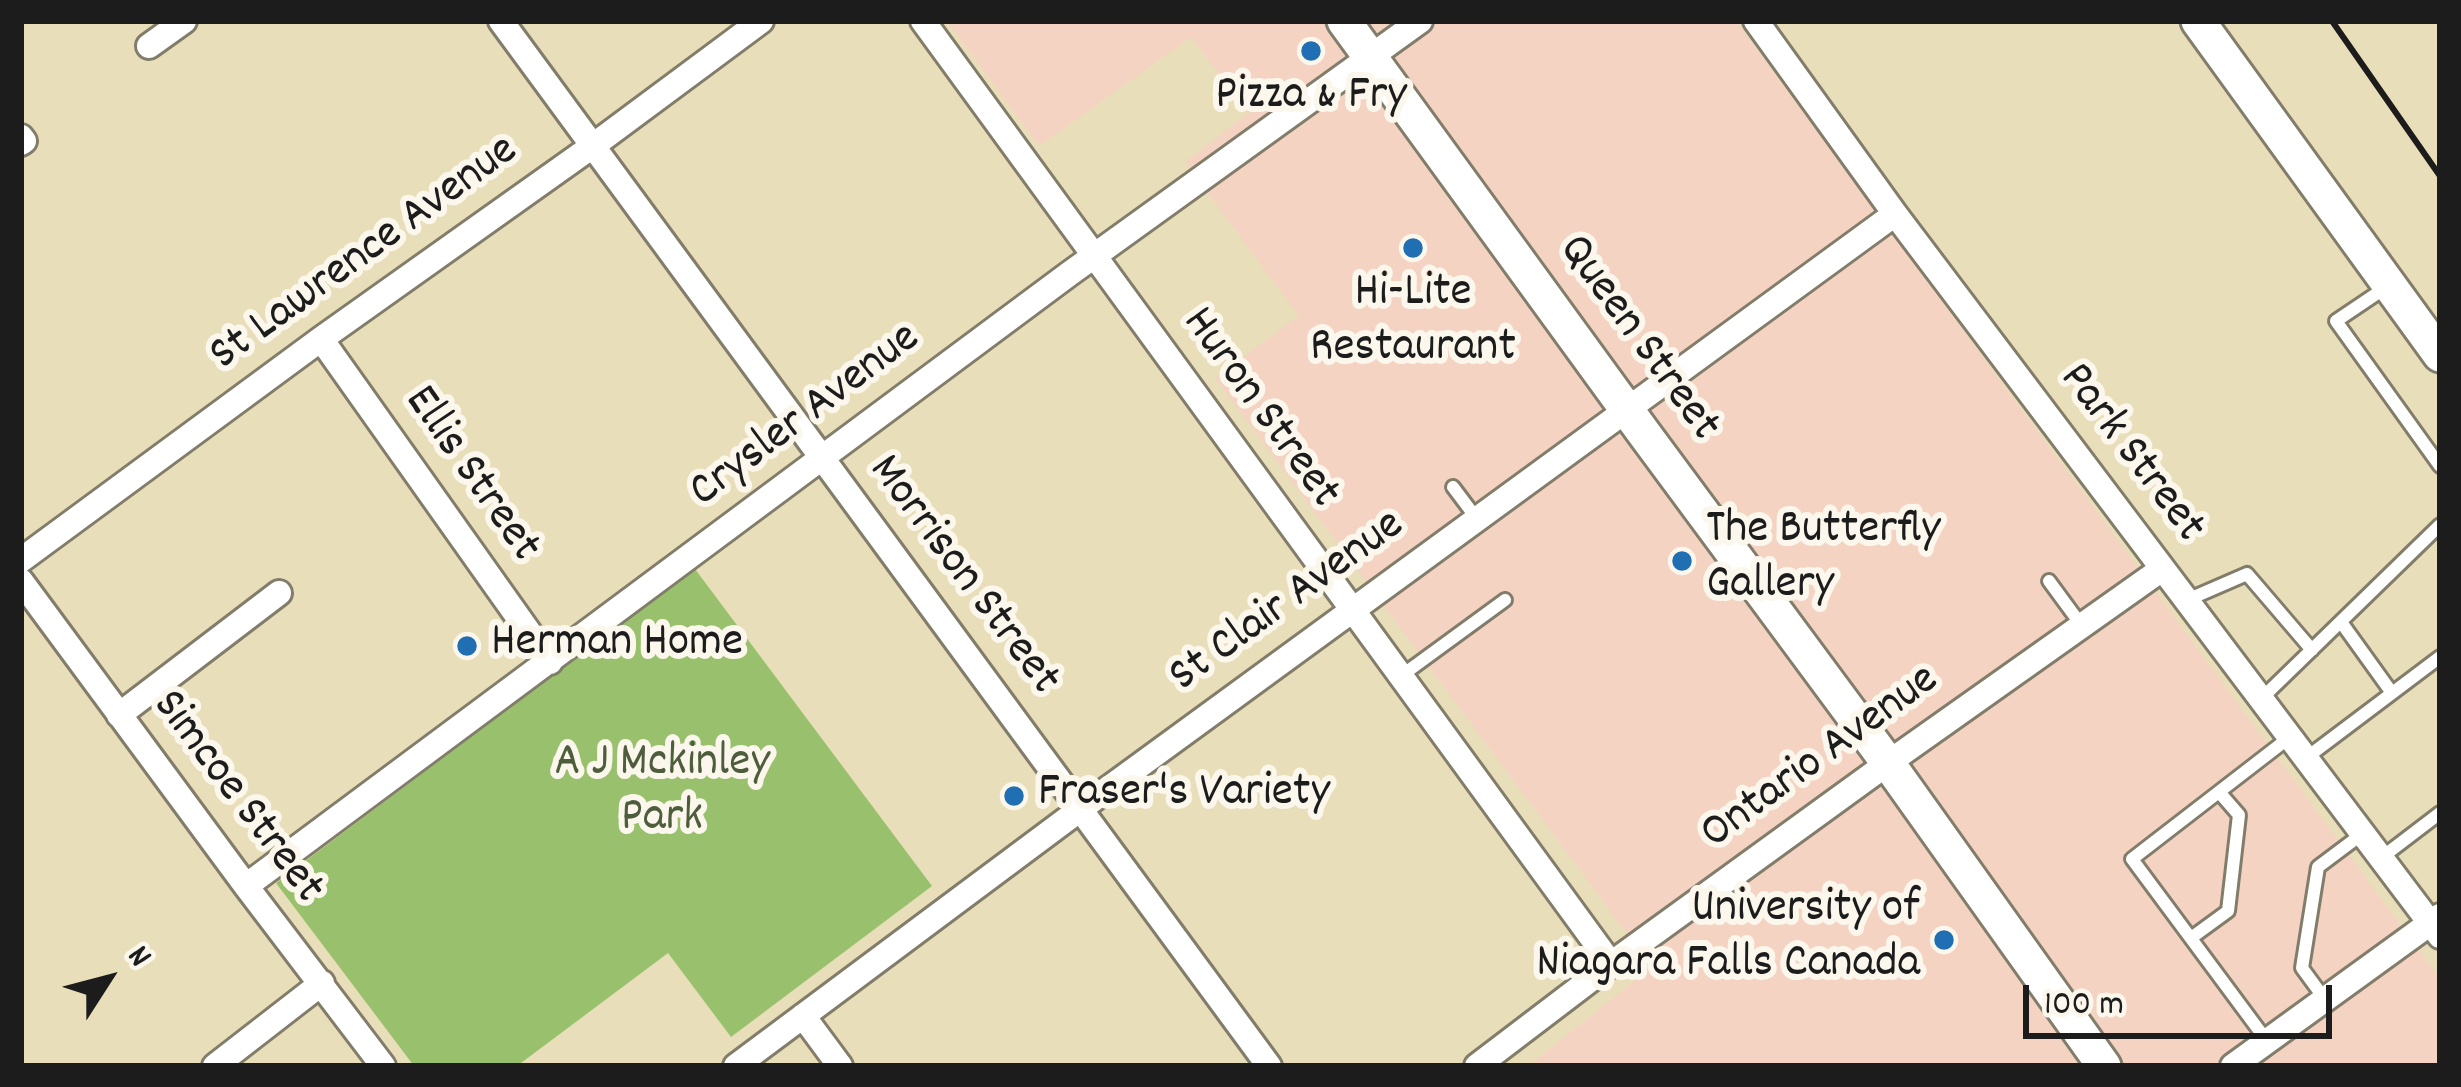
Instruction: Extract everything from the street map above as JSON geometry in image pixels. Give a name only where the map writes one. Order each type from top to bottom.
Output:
[{"type":"street","points":[[149,46],[184,21]]},
{"type":"street","name":"Morrison Street","points":[[501,21],[1269,1066]]},
{"type":"street","name":"St Lawrence Avenue","points":[[21,560],[761,21]]},
{"type":"street","name":"Huron Street","points":[[923,21],[1611,964]]},
{"type":"street","name":"Queen Street","points":[[1344,21],[2104,1066]]},
{"type":"street","name":"Crysler Avenue","points":[[246,886],[1093,256],[1420,21]]},
{"type":"street","name":"Park Street","points":[[1756,21],[2162,569],[2437,925]]},
{"type":"street","points":[[2198,21],[2440,355]]},
{"type":"street","name":"St Clair Avenue","points":[[736,1066],[1895,214]]},
{"type":"street","name":"Ellis Street","points":[[321,339],[550,662]]},
{"type":"street","name":"Ontario Avenue","points":[[1477,1066],[1888,763],[2162,569]]},
{"type":"street","name":"Simcoe Street","points":[[21,580],[383,1066]]},
{"type":"street","points":[[119,715],[279,593]]},
{"type":"street","points":[[2233,1066],[2324,998],[2437,925]]},
{"type":"street","points":[[215,1066],[322,983]]},
{"type":"street","points":[[803,1016],[840,1066]]},
{"type":"lane","points":[[2389,285],[2336,321],[2440,466]]},
{"type":"lane","points":[[1453,488],[1478,520]]},
{"type":"lane","points":[[2261,699],[2440,525]]},
{"type":"lane","points":[[2187,600],[2247,574],[2312,650]]},
{"type":"lane","points":[[2049,581],[2082,626]]},
{"type":"lane","points":[[1401,676],[1505,600]]},
{"type":"lane","points":[[2341,622],[2392,693]]},
{"type":"lane","points":[[2306,758],[2440,657]]},
{"type":"lane","points":[[2267,1041],[2132,859],[2290,737]]},
{"type":"lane","points":[[2191,938],[2228,911],[2239,815],[2219,792]]},
{"type":"lane","points":[[2381,857],[2440,813]]},
{"type":"lane","points":[[2324,998],[2302,968],[2318,867],[2362,833]]},
{"type":"shaded area","points":[[947,21],[1736,21],[2440,979],[2440,1066],[1528,1066],[1652,967],[1215,378],[1299,316],[1185,162],[1249,113],[1191,37],[1039,146]]},
{"type":"green space","name":"A J Mckinley Park","points":[[695,569],[932,886],[731,1037],[668,953],[517,1066],[414,1066],[276,883]]},
{"type":"railway","points":[[2332,21],[2440,176]]},
{"type":"place","name":"Pizza & Fry","points":[[1311,51]]},
{"type":"place","name":"Hi-Lite Restaurant","points":[[1413,248]]},
{"type":"place","name":"The Butterfly Gallery","points":[[1682,561]]},
{"type":"place","name":"Herman Home","points":[[467,646]]},
{"type":"place","name":"Fraser's Variety","points":[[1014,796]]},
{"type":"place","name":"University of Niagara Falls Canada","points":[[1944,940]]}]
